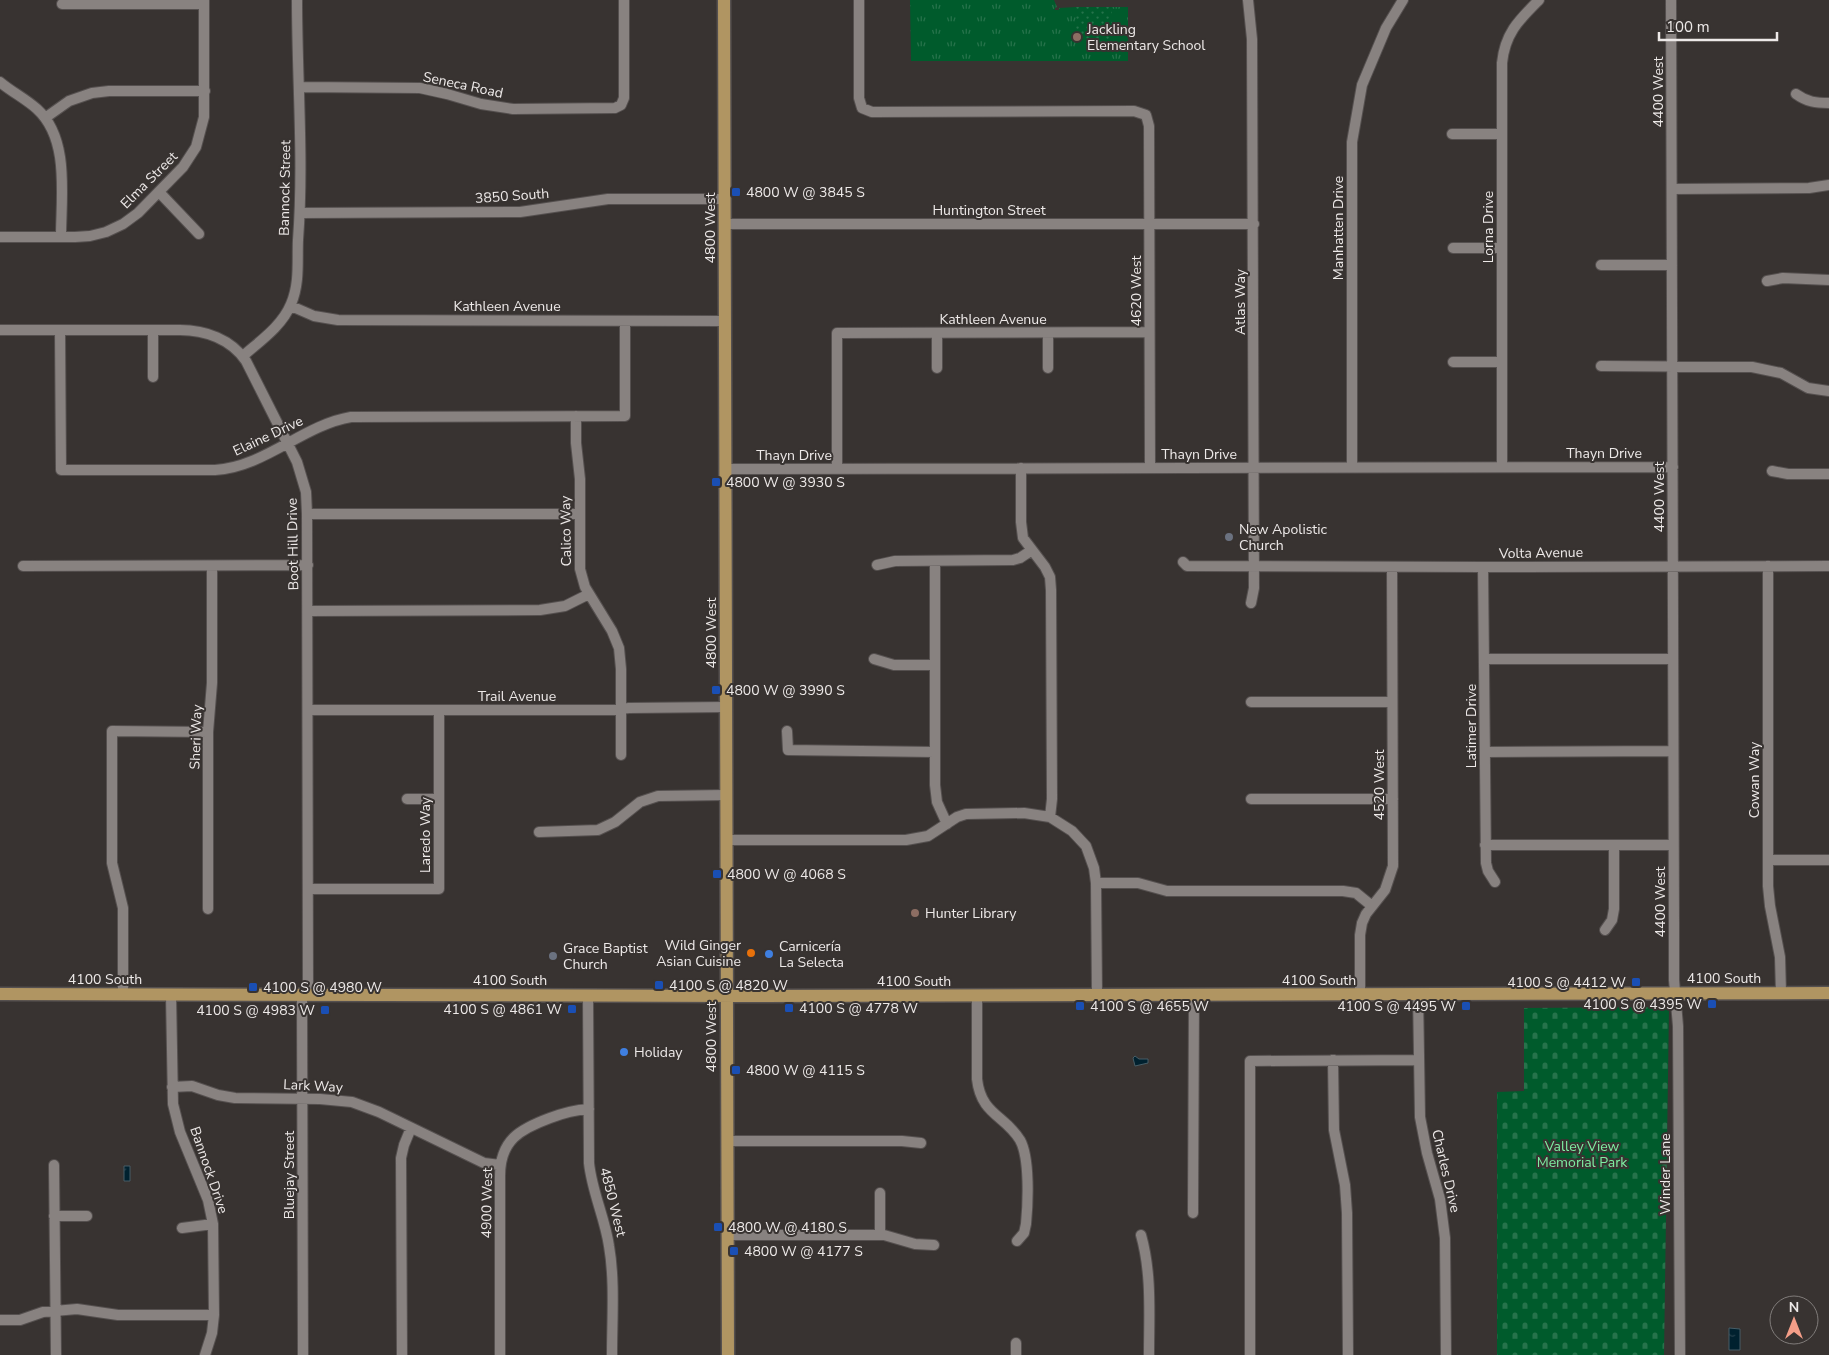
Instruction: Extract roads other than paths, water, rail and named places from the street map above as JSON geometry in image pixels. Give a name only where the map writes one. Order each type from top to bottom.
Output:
[{"type":"main road","name":"4800 West","points":[[724,0],[728,1355]]},
{"type":"main road","name":"4100 South","points":[[0,994],[977,996],[1829,993]]},
{"type":"street","name":"Bannock Street","points":[[242,356],[274,328],[291,306],[297,278],[300,213],[297,0]]},
{"type":"street","name":"Seneca Road","points":[[299,87],[420,88],[481,104],[513,109],[608,109],[621,105],[624,98],[624,0]]},
{"type":"street","name":"4620 West","points":[[859,0],[860,98],[862,108],[872,112],[1134,111],[1146,115],[1149,126],[1150,468]]},
{"type":"street","name":"Atlas Way","points":[[1248,0],[1252,39],[1254,224],[1254,588],[1251,603]]},
{"type":"street","name":"Manhatten Drive","points":[[1352,468],[1352,142],[1362,85],[1386,28],[1403,0]]},
{"type":"street","name":"Lorna Drive","points":[[1502,467],[1503,52],[1512,30],[1539,0]]},
{"type":"street","name":"4400 West","points":[[1672,0],[1673,845],[1675,994]]},
{"type":"street","points":[[62,4],[204,2]]},
{"type":"street","name":"Elma Street","points":[[0,237],[90,236],[114,228],[138,213],[183,167],[196,147],[202,124],[205,91],[204,2]]},
{"type":"street","points":[[0,82],[37,109],[56,136],[60,150],[61,237]]},
{"type":"street","points":[[45,118],[69,101],[92,92],[205,91]]},
{"type":"street","points":[[1796,94],[1806,101],[1829,103]]},
{"type":"street","points":[[1452,134],[1502,134]]},
{"type":"street","points":[[1672,189],[1809,188],[1829,186]]},
{"type":"street","points":[[159,192],[199,234]]},
{"type":"street","name":"3850 South","points":[[300,213],[520,212],[608,200],[725,199]]},
{"type":"street","name":"Huntington Street","points":[[725,224],[1254,224]]},
{"type":"street","points":[[1453,248],[1502,248]]},
{"type":"street","points":[[1601,265],[1672,265]]},
{"type":"street","points":[[1767,281],[1783,278],[1829,280]]},
{"type":"street","name":"Kathleen Avenue","points":[[291,306],[314,316],[338,320],[611,319],[624,321],[725,321]]},
{"type":"street","name":"Elaine Drive","points":[[60,330],[60,470],[222,470],[247,463],[333,421],[351,417],[625,416],[624,321]]},
{"type":"street","name":"Boot Hill Drive","points":[[0,330],[189,330],[207,333],[222,340],[242,356],[288,443],[304,482],[308,514],[308,889],[305,995]]},
{"type":"street","points":[[153,330],[153,377]]},
{"type":"street","name":"Kathleen Avenue","points":[[837,469],[837,333],[1150,332]]},
{"type":"street","points":[[937,333],[937,368]]},
{"type":"street","points":[[1048,333],[1048,368]]},
{"type":"street","points":[[1454,362],[1502,362]]},
{"type":"street","points":[[1601,366],[1752,367],[1781,374],[1808,388],[1829,390]]},
{"type":"street","name":"Calico Way","points":[[576,416],[576,443],[580,480],[580,569],[583,582],[612,631],[618,648],[621,669],[622,755]]},
{"type":"street","name":"Thayn Drive","points":[[726,469],[1672,467]]},
{"type":"street","points":[[1020,468],[1022,531],[1026,543],[1045,567],[1050,578],[1052,799],[1050,817]]},
{"type":"street","points":[[1772,471],[1788,474],[1829,474]]},
{"type":"street","points":[[308,514],[580,514]]},
{"type":"street","points":[[877,565],[895,561],[1013,560],[1032,550]]},
{"type":"street","points":[[935,561],[935,786],[937,802],[947,824]]},
{"type":"street","name":"Volta Avenue","points":[[1183,562],[1187,566],[1829,566]]},
{"type":"street","points":[[23,566],[308,565]]},
{"type":"street","name":"Sheri Way","points":[[208,909],[208,732],[212,683],[212,566]]},
{"type":"street","name":"Cowan Way","points":[[1768,566],[1769,895],[1780,957],[1782,993]]},
{"type":"street","name":"4520 West","points":[[1360,994],[1360,929],[1372,906],[1386,890],[1392,872],[1392,567]]},
{"type":"street","name":"Latimer Drive","points":[[1483,567],[1485,845],[1486,868],[1495,882]]},
{"type":"street","points":[[308,611],[540,610],[559,608],[589,594]]},
{"type":"street","points":[[1484,659],[1673,659]]},
{"type":"street","points":[[874,660],[894,665],[934,665]]},
{"type":"street","points":[[1251,702],[1392,702]]},
{"type":"street","name":"Trail Avenue","points":[[308,710],[726,707]]},
{"type":"street","name":"Laredo Way","points":[[308,889],[439,889],[439,710]]},
{"type":"street","points":[[124,995],[124,908],[112,863],[112,731],[208,732]]},
{"type":"street","points":[[787,731],[788,750],[935,752]]},
{"type":"street","points":[[1485,752],[1673,751]]},
{"type":"street","points":[[539,832],[598,830],[615,822],[640,802],[658,796],[726,795]]},
{"type":"street","points":[[407,798],[439,799]]},
{"type":"street","points":[[1251,799],[1392,798]]},
{"type":"street","points":[[726,840],[906,840],[928,836],[957,818],[975,813],[1024,813],[1050,817],[1062,823],[1080,839],[1091,857],[1094,868],[1096,883],[1097,995]]},
{"type":"street","points":[[1485,845],[1673,845]]},
{"type":"street","points":[[1605,930],[1612,920],[1614,909],[1614,845]]},
{"type":"street","points":[[1768,860],[1829,860]]},
{"type":"street","points":[[1096,883],[1138,883],[1167,891],[1343,890],[1356,893],[1372,906]]},
{"type":"street","name":"Charles Drive","points":[[1418,994],[1420,1117],[1444,1223],[1446,1252],[1446,1355]]},
{"type":"street","name":"Winder Lane","points":[[1675,994],[1678,1050],[1680,1355]]},
{"type":"street","name":"Bannock Drive","points":[[171,995],[172,1087],[177,1123],[205,1192],[213,1224],[214,1315],[212,1333],[205,1355]]},
{"type":"street","name":"Bluejay Street","points":[[303,1355],[302,1098],[305,995]]},
{"type":"street","points":[[1193,1213],[1194,995]]},
{"type":"street","name":"4850 West","points":[[588,996],[590,1171],[608,1238],[611,1262],[612,1355]]},
{"type":"street","points":[[977,996],[977,1079],[980,1093],[990,1111],[1017,1136],[1024,1147],[1026,1159],[1026,1224],[1024,1233],[1017,1241]]},
{"type":"street","points":[[1333,1060],[1334,1130],[1347,1203],[1348,1355]]},
{"type":"street","points":[[1250,1355],[1250,1061],[1418,1060]]},
{"type":"street","name":"Lark Way","points":[[172,1087],[192,1086],[218,1095],[235,1098],[342,1100],[362,1105],[484,1163],[500,1165]]},
{"type":"street","name":"4900 West","points":[[500,1355],[500,1165],[503,1154],[508,1144],[522,1130],[566,1112],[589,1109]]},
{"type":"street","points":[[402,1355],[401,1158],[411,1128]]},
{"type":"street","points":[[727,1141],[902,1141],[921,1144]]},
{"type":"street","points":[[54,1165],[56,1355]]},
{"type":"street","points":[[880,1193],[880,1234]]},
{"type":"street","points":[[54,1216],[87,1216]]},
{"type":"street","points":[[182,1228],[213,1224]]},
{"type":"street","points":[[727,1235],[880,1234],[890,1235],[915,1244],[934,1245]]},
{"type":"street","points":[[1141,1235],[1149,1274],[1149,1355]]},
{"type":"street","points":[[0,1320],[20,1320],[39,1312],[84,1309],[118,1315],[214,1315]]},
{"type":"street","points":[[1016,1343],[1016,1355]]},
{"type":"water","points":[[1135,1056],[1139,1059],[1148,1059],[1148,1063],[1135,1066],[1133,1058]]},
{"type":"water","points":[[124,1166],[130,1166],[130,1181],[124,1181]]},
{"type":"water","points":[[1729,1328],[1740,1329],[1740,1350],[1729,1350]]},
{"type":"place","name":"Jackling Elementary School","points":[[1077,37]]},
{"type":"place","name":"4800 W @ 3845 S","points":[[736,192]]},
{"type":"place","name":"4800 W @ 3930 S","points":[[716,482]]},
{"type":"place","name":"New Apolistic Church","points":[[1229,537]]},
{"type":"place","name":"4800 W @ 3990 S","points":[[716,690]]},
{"type":"place","name":"4800 W @ 4068 S","points":[[717,874]]},
{"type":"place","name":"Hunter Library","points":[[915,913]]},
{"type":"place","name":"Wild Ginger Asian Cuisine","points":[[751,953]]},
{"type":"place","name":"Carnicería La Selecta","points":[[769,954]]},
{"type":"place","name":"Grace Baptist Church","points":[[553,956]]},
{"type":"place","name":"4100 S @ 4412 W","points":[[1636,982]]},
{"type":"place","name":"4100 S @ 4820 W","points":[[659,985]]},
{"type":"place","name":"4100 S @ 4980 W","points":[[253,987]]},
{"type":"place","name":"4100 S @ 4395 W","points":[[1712,1004]]},
{"type":"place","name":"4100 S @ 4655 W","points":[[1080,1006]]},
{"type":"place","name":"4100 S @ 4495 W","points":[[1466,1006]]},
{"type":"place","name":"4100 S @ 4778 W","points":[[789,1008]]},
{"type":"place","name":"4100 S @ 4861 W","points":[[572,1009]]},
{"type":"place","name":"4100 S @ 4983 W","points":[[325,1010]]},
{"type":"place","name":"Holiday","points":[[624,1052]]},
{"type":"place","name":"4800 W @ 4115 S","points":[[736,1070]]},
{"type":"place","name":"4800 W @ 4180 S","points":[[718,1227]]},
{"type":"place","name":"4800 W @ 4177 S","points":[[734,1251]]},
{"type":"park label","name":"Valley View Memorial Park","points":[[1582,1154]]}]
